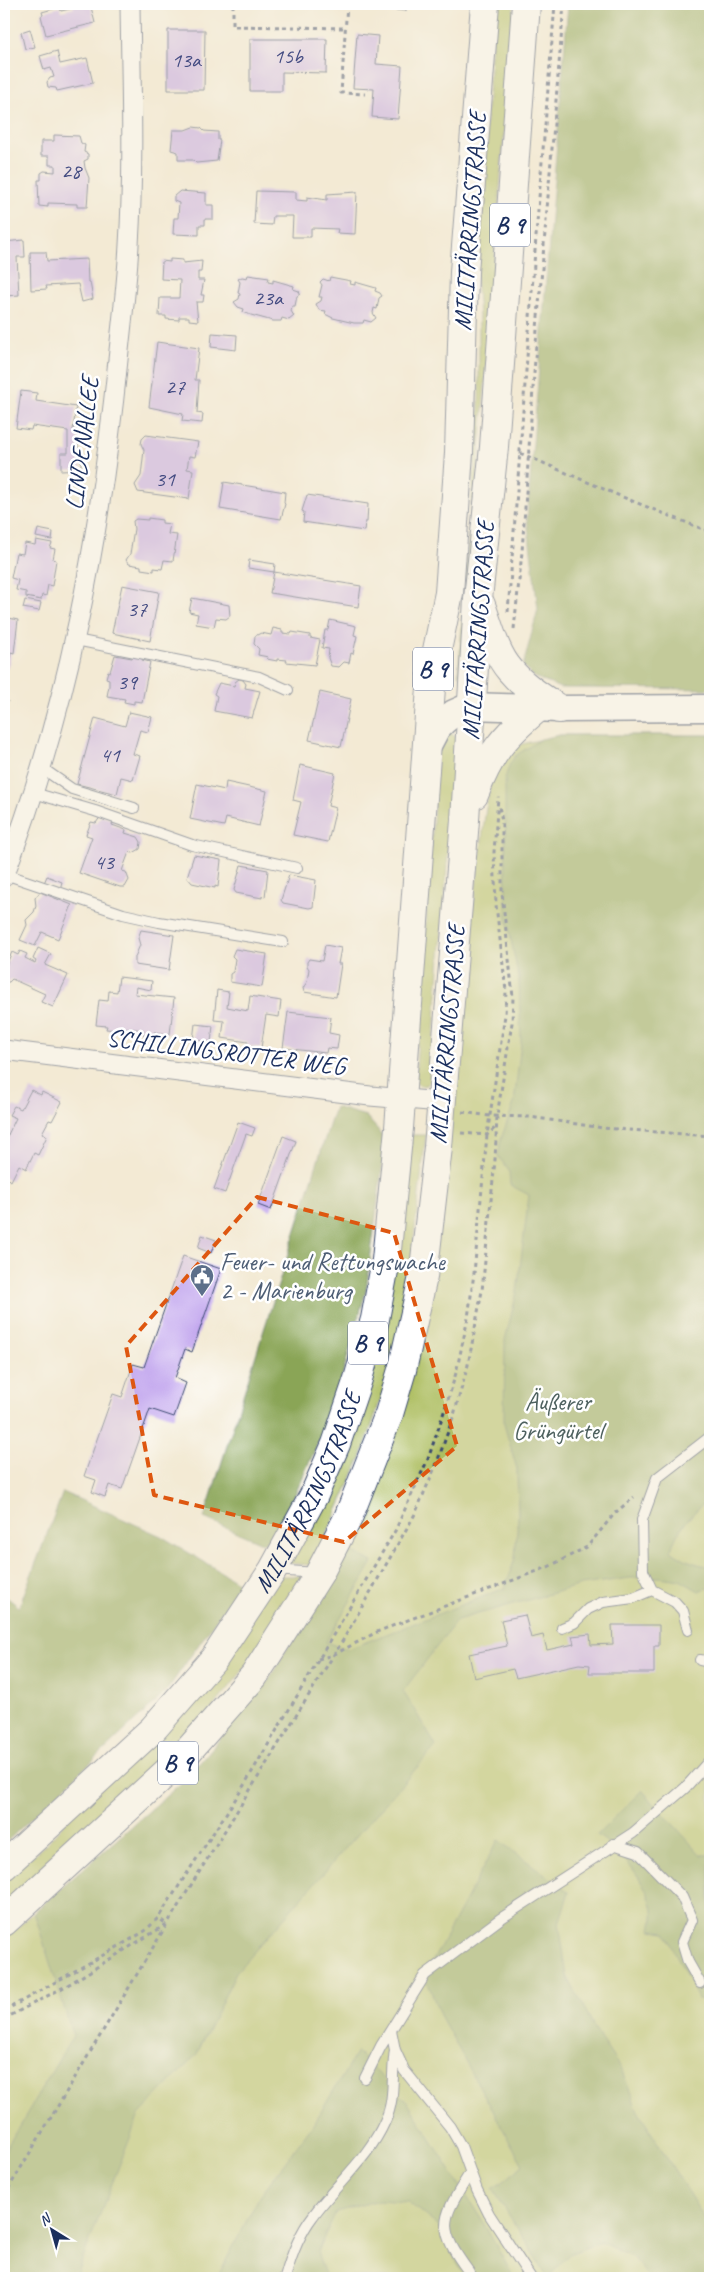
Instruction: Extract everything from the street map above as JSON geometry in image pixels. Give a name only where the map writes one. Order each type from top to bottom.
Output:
[{"type":"main road","name":"MILITÄRRINGSTRASSE","points":[[4,1866],[153,1729],[214,1659],[274,1570],[314,1495],[336,1444],[358,1379],[375,1319],[386,1260],[401,1099],[432,674],[449,593],[459,453],[464,272],[485,4]]},
{"type":"main road","name":"MILITÄRRINGSTRASSE","points":[[4,1922],[181,1759],[254,1676],[319,1574],[363,1483],[389,1414],[402,1370],[423,1277],[431,1225],[465,820],[470,706],[478,599],[494,447],[526,4]]},
{"type":"main road","name":"B 9","points":[[449,593],[452,678],[458,692],[470,706]]},
{"type":"main road","name":"B 9","points":[[465,820],[485,767],[495,749],[511,732],[548,708],[509,669],[498,651],[478,599]]},
{"type":"main road","points":[[426,747],[437,728],[444,721],[454,713],[470,706],[710,708]]},
{"type":"street","name":"LINDENALLEE","points":[[4,875],[42,768],[76,640],[94,541],[112,417],[130,244],[130,4]]},
{"type":"street","name":"SCHILLINGSROTTER WEG","points":[[4,1050],[401,1099],[441,1102]]},
{"type":"lane","points":[[76,640],[259,677],[288,690]]},
{"type":"lane","points":[[42,768],[80,793],[134,808]]},
{"type":"lane","points":[[34,793],[102,813],[192,845],[297,868]]},
{"type":"lane","points":[[4,875],[123,914],[159,922],[283,942]]},
{"type":"lane","points":[[688,1630],[686,1617],[679,1606],[652,1590],[641,1562],[642,1520],[657,1478],[710,1437]]},
{"type":"lane","points":[[274,1570],[319,1574]]},
{"type":"lane","points":[[562,1628],[574,1622],[588,1609],[603,1602],[633,1598],[652,1590]]},
{"type":"lane","points":[[366,2078],[391,2030],[425,1976],[500,1919],[613,1844],[633,1833],[685,1788],[710,1760]]},
{"type":"lane","points":[[613,1844],[638,1852],[682,1897],[692,1920],[682,1942],[688,1962],[700,1984]]},
{"type":"lane","points":[[391,2030],[395,2050],[404,2070],[450,2127],[461,2146],[470,2173],[489,2214],[531,2278]]},
{"type":"lane","points":[[285,2278],[299,2238],[312,2216],[356,2165],[386,2121],[392,2098],[395,2050]]},
{"type":"lane","points":[[469,2272],[451,2244],[446,2218],[450,2206],[470,2173]]},
{"type":"path","points":[[233,4],[233,26],[346,28]]},
{"type":"path","points":[[347,4],[341,93],[365,94]]},
{"type":"path","points":[[555,4],[508,611],[513,630],[522,552],[564,4]]},
{"type":"path","points":[[520,453],[710,532]]},
{"type":"path","points":[[4,2011],[128,1941],[144,1931],[158,1918],[240,1792],[403,1516],[418,1484],[437,1434],[456,1373],[468,1318],[487,1135],[503,1038],[506,991],[496,905],[494,852],[498,801]]},
{"type":"path","points":[[490,1116],[530,1118],[603,1128],[710,1136]]},
{"type":"path","points":[[487,1135],[496,1127]]},
{"type":"path","points":[[317,1659],[333,1655],[379,1631],[512,1582],[548,1567],[587,1547],[615,1514],[657,1478]]},
{"type":"path","points":[[4,2196],[167,1924],[158,1918]]},
{"type":"highlighted area","points":[[257,1197],[394,1233],[457,1446],[344,1542],[154,1495],[126,1346]]},
{"type":"green space","points":[[495,4],[514,4],[469,591],[461,674],[458,675],[479,406],[479,315],[475,263]]},
{"type":"green space","points":[[568,4],[710,4],[710,689],[560,688],[534,677],[523,666],[538,609],[527,519]]},
{"type":"green space","points":[[449,732],[457,738],[431,1071],[430,1081],[426,1085],[420,1086],[415,1082],[438,748]]},
{"type":"green space","points":[[560,735],[710,735],[710,2278],[4,2278],[4,1939],[188,1777],[268,1681],[346,1548],[381,1471],[398,1423],[459,1018],[486,808],[492,775],[509,747]]},
{"type":"green space","name":"Äußerer Grüngürtel","points":[[560,735],[710,735],[710,1497],[682,1528],[671,1550],[689,1561],[710,1566],[710,1586],[699,1591],[680,1580],[660,1577],[630,1578],[581,1585],[457,1620],[403,1691],[436,1746],[236,1972],[197,2054],[139,2115],[75,2278],[4,2278],[4,2152],[73,2036],[34,1912],[188,1777],[268,1681],[346,1548],[373,1562],[326,1642],[348,1649],[505,1588],[515,1558],[518,1517],[517,1469],[504,1424],[505,1340],[517,1292],[529,1195],[510,1185],[509,1171],[498,1156],[501,1139],[514,1103],[521,1043],[519,980],[506,914],[505,778],[515,756],[541,739]]},
{"type":"green space","points":[[335,1107],[366,1116],[386,1139],[366,1291],[333,1409],[281,1526],[264,1544],[204,1518]]},
{"type":"green space","points":[[407,1135],[426,1135],[407,1296],[388,1377],[361,1458],[322,1545],[310,1565],[288,1563],[322,1501]]},
{"type":"green space","points":[[63,1492],[161,1536],[241,1584],[165,1693],[4,1844],[4,1595],[19,1607]]},
{"type":"green space","points":[[281,1576],[304,1576],[249,1663],[206,1716],[4,1908],[4,1881],[47,1843]]},
{"type":"green space","points":[[642,1790],[701,1855],[710,1855],[710,2001],[698,1999],[665,1932],[651,1930],[653,1910],[650,1899],[639,1878],[624,1858],[597,1835]]},
{"type":"green space","points":[[498,1840],[569,1892],[559,1923],[567,1976],[600,2038],[622,2071],[638,2111],[710,2228],[710,2278],[649,2278],[634,2258],[600,2242],[569,2254],[548,2278],[493,2189],[523,2165],[440,2015],[425,1975]]},
{"type":"green space","points":[[357,2052],[408,2103],[481,2219],[514,2278],[465,2278],[438,2226],[408,2202],[379,2200],[336,2212],[317,2252],[326,2278],[217,2278],[259,2197],[313,2125]]},
{"type":"building","points":[[72,4],[94,4],[95,6],[91,7],[95,23],[46,35],[41,16],[43,15],[42,12],[60,7],[61,11],[74,8]]},
{"type":"building","points":[[381,4],[406,4],[406,11],[380,9]]},
{"type":"building","points":[[30,29],[35,47],[25,49],[21,32]]},
{"type":"building","points":[[168,30],[205,30],[204,90],[168,90]]},
{"type":"building","points":[[357,34],[378,36],[376,64],[402,66],[398,119],[372,117],[374,89],[353,88]]},
{"type":"building","points":[[250,39],[327,39],[326,73],[282,72],[282,91],[250,91]]},
{"type":"building","points":[[57,51],[60,64],[87,58],[93,83],[57,91],[56,88],[48,87],[47,82],[50,78],[54,77],[51,68],[44,70],[40,56]]},
{"type":"building","points":[[193,127],[201,128],[204,131],[218,132],[218,140],[220,140],[217,161],[196,163],[193,160],[178,160],[178,152],[171,150],[173,130],[185,130]]},
{"type":"building","points":[[54,135],[79,136],[81,143],[85,145],[84,152],[88,154],[88,159],[84,161],[89,178],[87,207],[77,207],[77,204],[48,203],[48,207],[39,206],[38,180],[41,180],[41,173],[44,171],[55,172],[55,165],[49,165],[49,156],[41,156],[41,141],[54,141]]},
{"type":"building","points":[[180,191],[206,193],[206,205],[213,205],[213,219],[205,219],[205,225],[199,225],[199,235],[173,234],[174,218],[178,218],[179,203],[174,201],[174,196]]},
{"type":"building","points":[[256,191],[296,192],[296,200],[307,201],[307,197],[327,200],[327,194],[357,192],[355,234],[337,233],[338,229],[311,228],[311,237],[292,237],[293,216],[273,216],[272,225],[254,224]]},
{"type":"building","points":[[24,240],[25,257],[17,257],[19,295],[4,296],[4,242]]},
{"type":"building","points":[[30,252],[46,252],[47,261],[87,259],[88,282],[90,282],[93,299],[82,302],[78,284],[46,286],[47,289],[31,290]]},
{"type":"building","points":[[170,259],[183,260],[183,263],[202,261],[201,272],[198,272],[198,280],[204,280],[201,295],[204,295],[203,302],[196,302],[198,321],[189,320],[189,317],[179,317],[179,320],[166,319],[166,316],[159,316],[160,298],[179,298],[180,280],[161,279],[162,261],[170,262]]},
{"type":"building","points":[[248,275],[269,278],[268,282],[273,283],[273,280],[294,286],[293,289],[299,291],[300,294],[297,296],[295,306],[292,306],[291,311],[294,316],[289,320],[282,318],[281,321],[273,321],[243,312],[244,309],[238,307],[234,302],[239,299],[240,294],[238,293],[240,282],[238,279],[242,277],[247,278]]},
{"type":"building","points":[[330,277],[351,281],[350,284],[355,285],[355,282],[376,288],[375,291],[382,296],[379,298],[377,309],[374,308],[373,313],[376,318],[371,322],[364,320],[363,323],[354,323],[333,318],[325,314],[326,311],[319,310],[316,304],[321,301],[322,297],[319,297],[322,285],[320,282],[323,279],[329,281]]},
{"type":"building","points":[[212,333],[237,335],[236,350],[211,347]]},
{"type":"building","points":[[157,342],[199,348],[195,380],[199,380],[197,413],[203,414],[202,423],[182,421],[183,414],[149,407]]},
{"type":"building","points":[[21,391],[37,393],[36,401],[76,407],[73,430],[78,431],[78,453],[81,453],[81,470],[61,471],[61,453],[68,453],[68,431],[32,426],[31,430],[16,428]]},
{"type":"building","points":[[146,435],[198,442],[195,457],[189,456],[187,469],[193,470],[189,499],[138,492],[135,485],[141,476],[144,450],[141,444],[142,439]]},
{"type":"building","points":[[224,482],[285,492],[285,504],[281,519],[220,509]]},
{"type":"building","points":[[307,495],[368,504],[367,522],[365,522],[364,531],[303,522],[304,512],[302,511]]},
{"type":"building","points":[[148,518],[162,520],[162,523],[170,524],[168,534],[177,535],[173,561],[164,560],[162,569],[154,568],[154,571],[141,569],[141,566],[129,564],[126,560],[130,554],[134,529],[133,521],[136,519],[148,520]]},
{"type":"building","points":[[38,529],[53,532],[52,540],[36,537]]},
{"type":"building","points":[[36,540],[52,543],[50,548],[55,549],[53,559],[56,560],[52,586],[48,585],[46,596],[42,595],[41,600],[26,597],[26,592],[16,590],[18,580],[11,578],[16,553],[23,554],[25,543],[35,545]]},
{"type":"building","points":[[249,560],[275,564],[274,572],[248,568]]},
{"type":"building","points":[[274,572],[361,586],[358,607],[270,593]]},
{"type":"building","points":[[122,585],[159,592],[150,641],[112,633]]},
{"type":"building","points":[[192,598],[229,605],[230,616],[226,619],[216,618],[214,627],[196,624],[198,614],[189,612]]},
{"type":"building","points":[[25,600],[41,603],[39,611],[23,608]]},
{"type":"building","points":[[4,617],[18,620],[14,653],[11,652],[8,668],[4,667]]},
{"type":"building","points":[[330,620],[356,626],[354,635],[357,636],[353,654],[351,653],[349,663],[344,662],[339,667],[331,666],[328,658],[329,649],[322,648],[325,630],[328,630]]},
{"type":"building","points":[[273,628],[282,630],[282,633],[291,634],[292,632],[310,635],[310,638],[320,640],[315,665],[286,662],[287,660],[277,659],[277,661],[258,655],[259,649],[254,644],[255,636],[261,633],[271,635]]},
{"type":"building","points":[[115,655],[132,658],[133,655],[143,657],[142,660],[150,662],[142,702],[134,701],[134,704],[124,702],[125,699],[107,696],[109,679],[106,678],[108,671],[110,672]]},
{"type":"building","points":[[239,679],[243,680],[246,684],[245,688],[260,691],[252,718],[214,711],[217,696],[214,694],[219,683],[234,686],[235,682]]},
{"type":"building","points":[[320,692],[351,699],[341,747],[309,740]]},
{"type":"building","points":[[4,700],[8,701],[4,714]]},
{"type":"building","points":[[129,712],[152,717],[148,732],[140,730],[133,754],[140,756],[133,780],[121,777],[117,794],[77,784],[95,718],[125,726]]},
{"type":"building","points":[[4,753],[7,754],[4,768]]},
{"type":"building","points":[[300,765],[335,773],[328,806],[336,808],[328,842],[293,835],[301,802],[293,800]]},
{"type":"building","points":[[226,782],[267,791],[259,826],[226,818],[224,826],[190,819],[197,784],[225,790]]},
{"type":"building","points":[[101,816],[114,820],[112,825],[126,830],[125,833],[138,837],[141,842],[140,849],[133,853],[129,852],[122,871],[126,872],[129,880],[125,887],[79,873],[92,837],[86,835],[91,822],[96,823]]},
{"type":"building","points":[[194,855],[221,860],[218,887],[192,883],[187,877]]},
{"type":"building","points":[[241,865],[268,870],[265,897],[236,893],[234,890]]},
{"type":"building","points":[[289,875],[316,880],[313,907],[309,908],[283,903],[281,900]]},
{"type":"building","points":[[47,876],[62,882],[60,889],[44,883]]},
{"type":"building","points":[[40,892],[72,905],[58,939],[42,932],[35,946],[20,940],[27,925],[26,920],[34,912],[36,906],[35,898]]},
{"type":"building","points":[[141,930],[174,935],[169,970],[135,965],[135,957],[140,945],[138,938]]},
{"type":"building","points":[[325,945],[341,948],[338,964],[341,964],[336,997],[304,992],[303,988],[307,982],[309,969],[307,962],[309,959],[322,961]]},
{"type":"building","points":[[38,948],[51,954],[45,965],[68,975],[53,1007],[41,1002],[45,994],[12,979],[9,982],[4,982],[4,970],[12,952],[18,955],[20,951],[27,954],[25,958],[35,963],[36,961],[33,959]]},
{"type":"building","points":[[235,949],[267,954],[262,987],[230,982],[230,974],[233,972],[235,959],[232,956]]},
{"type":"building","points":[[119,977],[152,981],[151,990],[136,987],[135,994],[174,998],[170,1034],[154,1032],[154,1037],[143,1036],[144,1030],[117,1027],[117,1030],[106,1029],[107,1026],[96,1025],[99,1000],[108,1001],[109,991],[117,992]]},
{"type":"building","points":[[217,990],[229,992],[227,1007],[248,1011],[250,996],[281,1001],[279,1017],[266,1015],[261,1048],[247,1046],[248,1042],[222,1038],[224,1021],[214,1020]]},
{"type":"building","points":[[288,1012],[331,1017],[329,1033],[339,1035],[337,1049],[327,1048],[326,1053],[283,1048]]},
{"type":"building","points":[[195,1024],[213,1026],[211,1042],[193,1040]]},
{"type":"building","points":[[31,1090],[41,1095],[42,1092],[62,1102],[52,1121],[49,1120],[42,1133],[47,1136],[38,1155],[34,1153],[26,1169],[19,1165],[11,1181],[4,1177],[4,1143],[16,1118],[9,1115],[14,1106],[21,1109]]},
{"type":"building","points":[[238,1122],[255,1128],[252,1136],[246,1134],[225,1193],[214,1189]]},
{"type":"building","points":[[283,1136],[296,1141],[271,1210],[258,1205]]},
{"type":"building","points":[[202,1235],[216,1240],[211,1253],[198,1248]]},
{"type":"building","points":[[183,1256],[221,1269],[192,1352],[185,1349],[175,1378],[186,1383],[174,1417],[150,1409],[122,1489],[109,1485],[105,1497],[92,1492],[96,1480],[84,1476],[113,1394],[122,1397],[133,1364],[144,1367]]},
{"type":"building","points":[[525,1615],[531,1638],[543,1635],[547,1650],[574,1644],[572,1636],[590,1634],[591,1645],[613,1644],[612,1625],[659,1625],[659,1646],[654,1646],[654,1673],[589,1673],[590,1665],[579,1664],[516,1678],[513,1669],[474,1678],[469,1654],[507,1646],[501,1620]]},
{"type":"place","name":"Feuer- und Rettungswache 2 - Marienburg","points":[[202,1297]]}]
